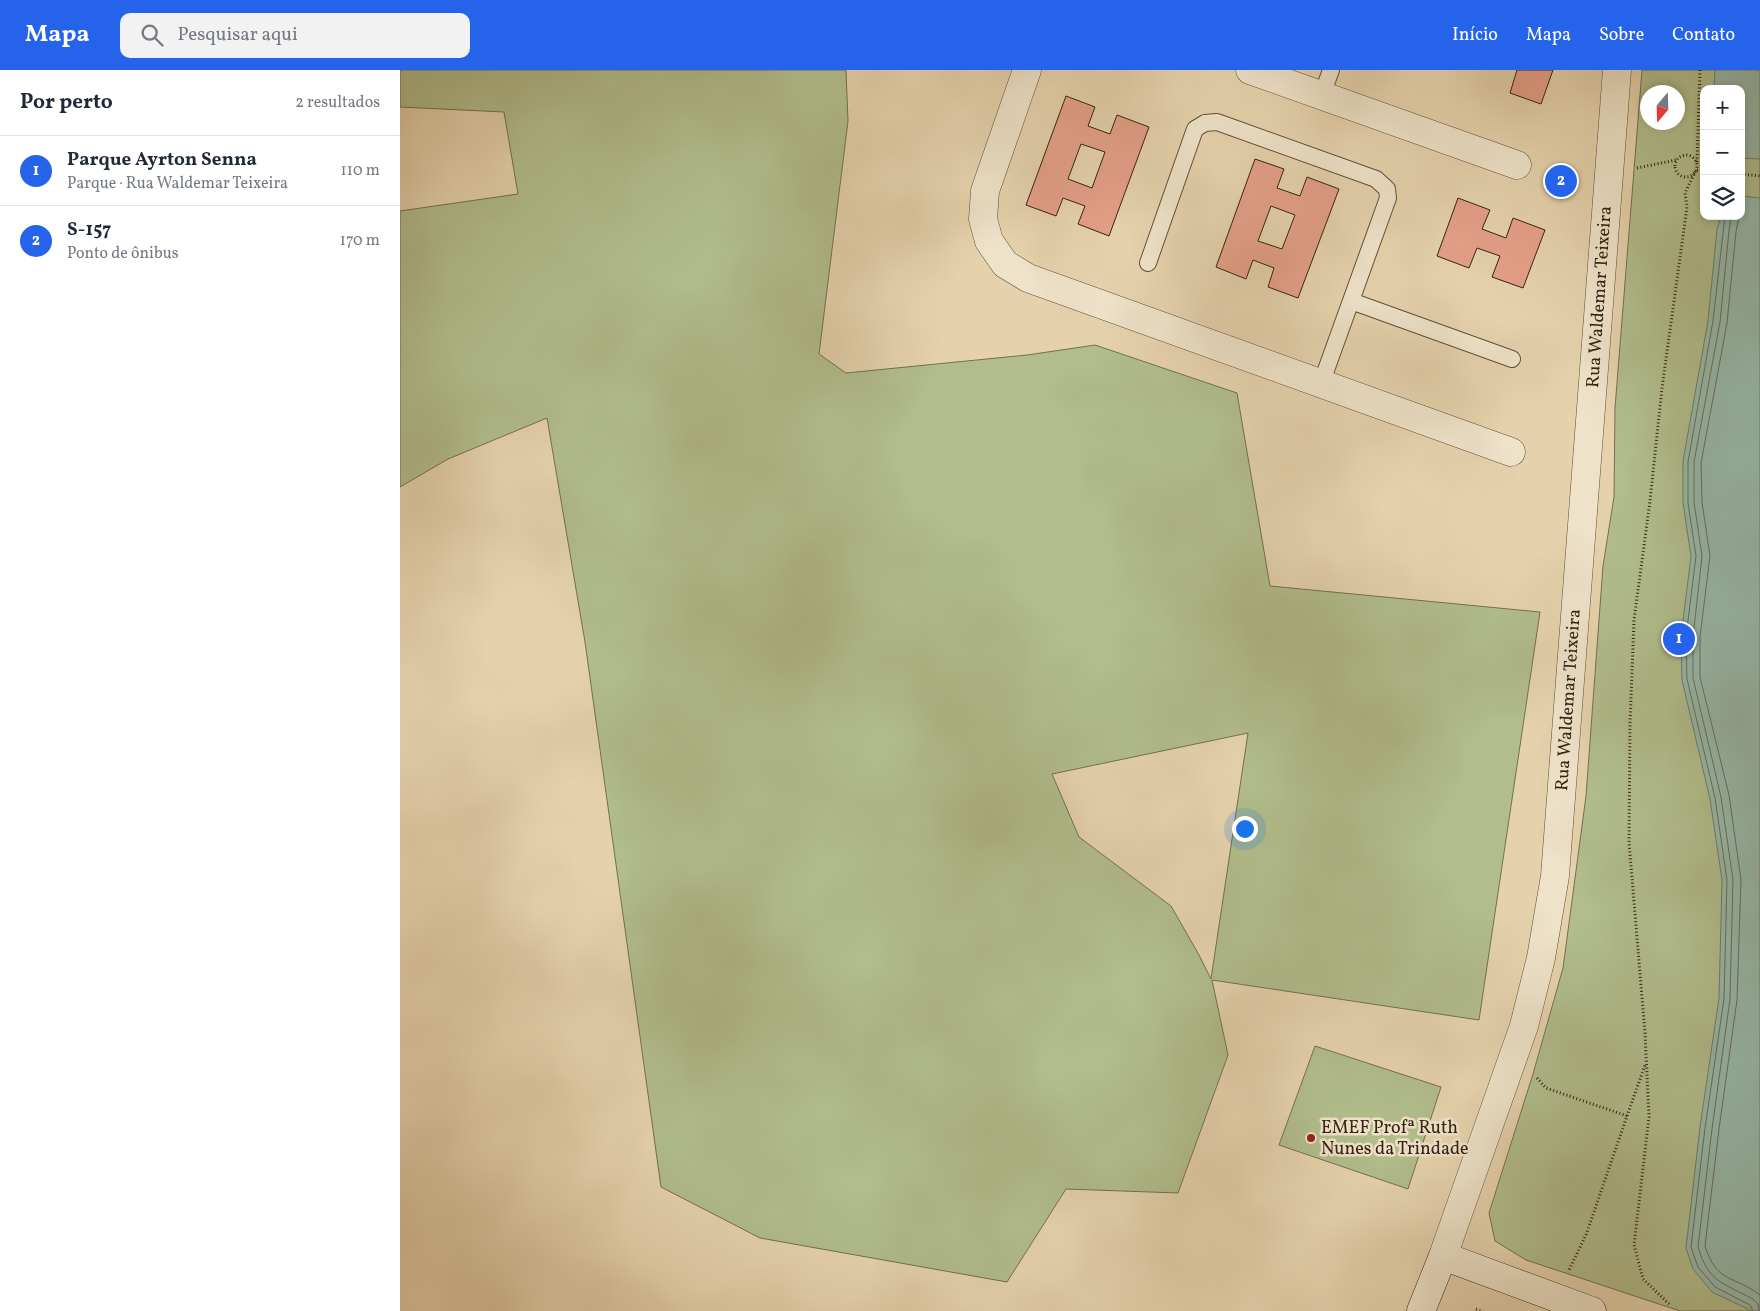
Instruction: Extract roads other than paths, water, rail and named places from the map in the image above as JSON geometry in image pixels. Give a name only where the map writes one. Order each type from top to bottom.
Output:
[{"type":"street","points":[[1027,70],[985,191],[984,219],[989,241],[1005,264],[1028,278],[1512,452]]},
{"type":"street","points":[[1250,70],[1327,82],[1517,165]]},
{"type":"street","name":"Rua Waldemar Teixeira","points":[[1422,1311],[1444,1256],[1524,1026],[1541,958],[1555,876],[1617,70]]},
{"type":"street","points":[[1444,1256],[1592,1311]]},
{"type":"lane","points":[[1148,263],[1195,129],[1205,123],[1217,122],[1376,179],[1387,189],[1388,198],[1321,384]]},
{"type":"lane","points":[[1351,301],[1512,359]]},
{"type":"water","points":[[1715,70],[1760,70],[1760,159],[1745,158],[1745,85],[1714,85]]},
{"type":"water","points":[[1745,196],[1760,198],[1760,1311],[1752,1311],[1712,1292],[1693,1269],[1686,1248],[1700,1127],[1719,998],[1722,880],[1710,799],[1682,680],[1681,637],[1691,556],[1683,503],[1683,461],[1708,321],[1717,229],[1720,220],[1745,220]]},
{"type":"place","name":"S-157","points":[[1561,181]]},
{"type":"place","name":"Parque Ayrton Senna","points":[[1679,639]]},
{"type":"place","name":"EMEF Profª Ruth Nunes da Trindade","points":[[1311,1138]]}]
